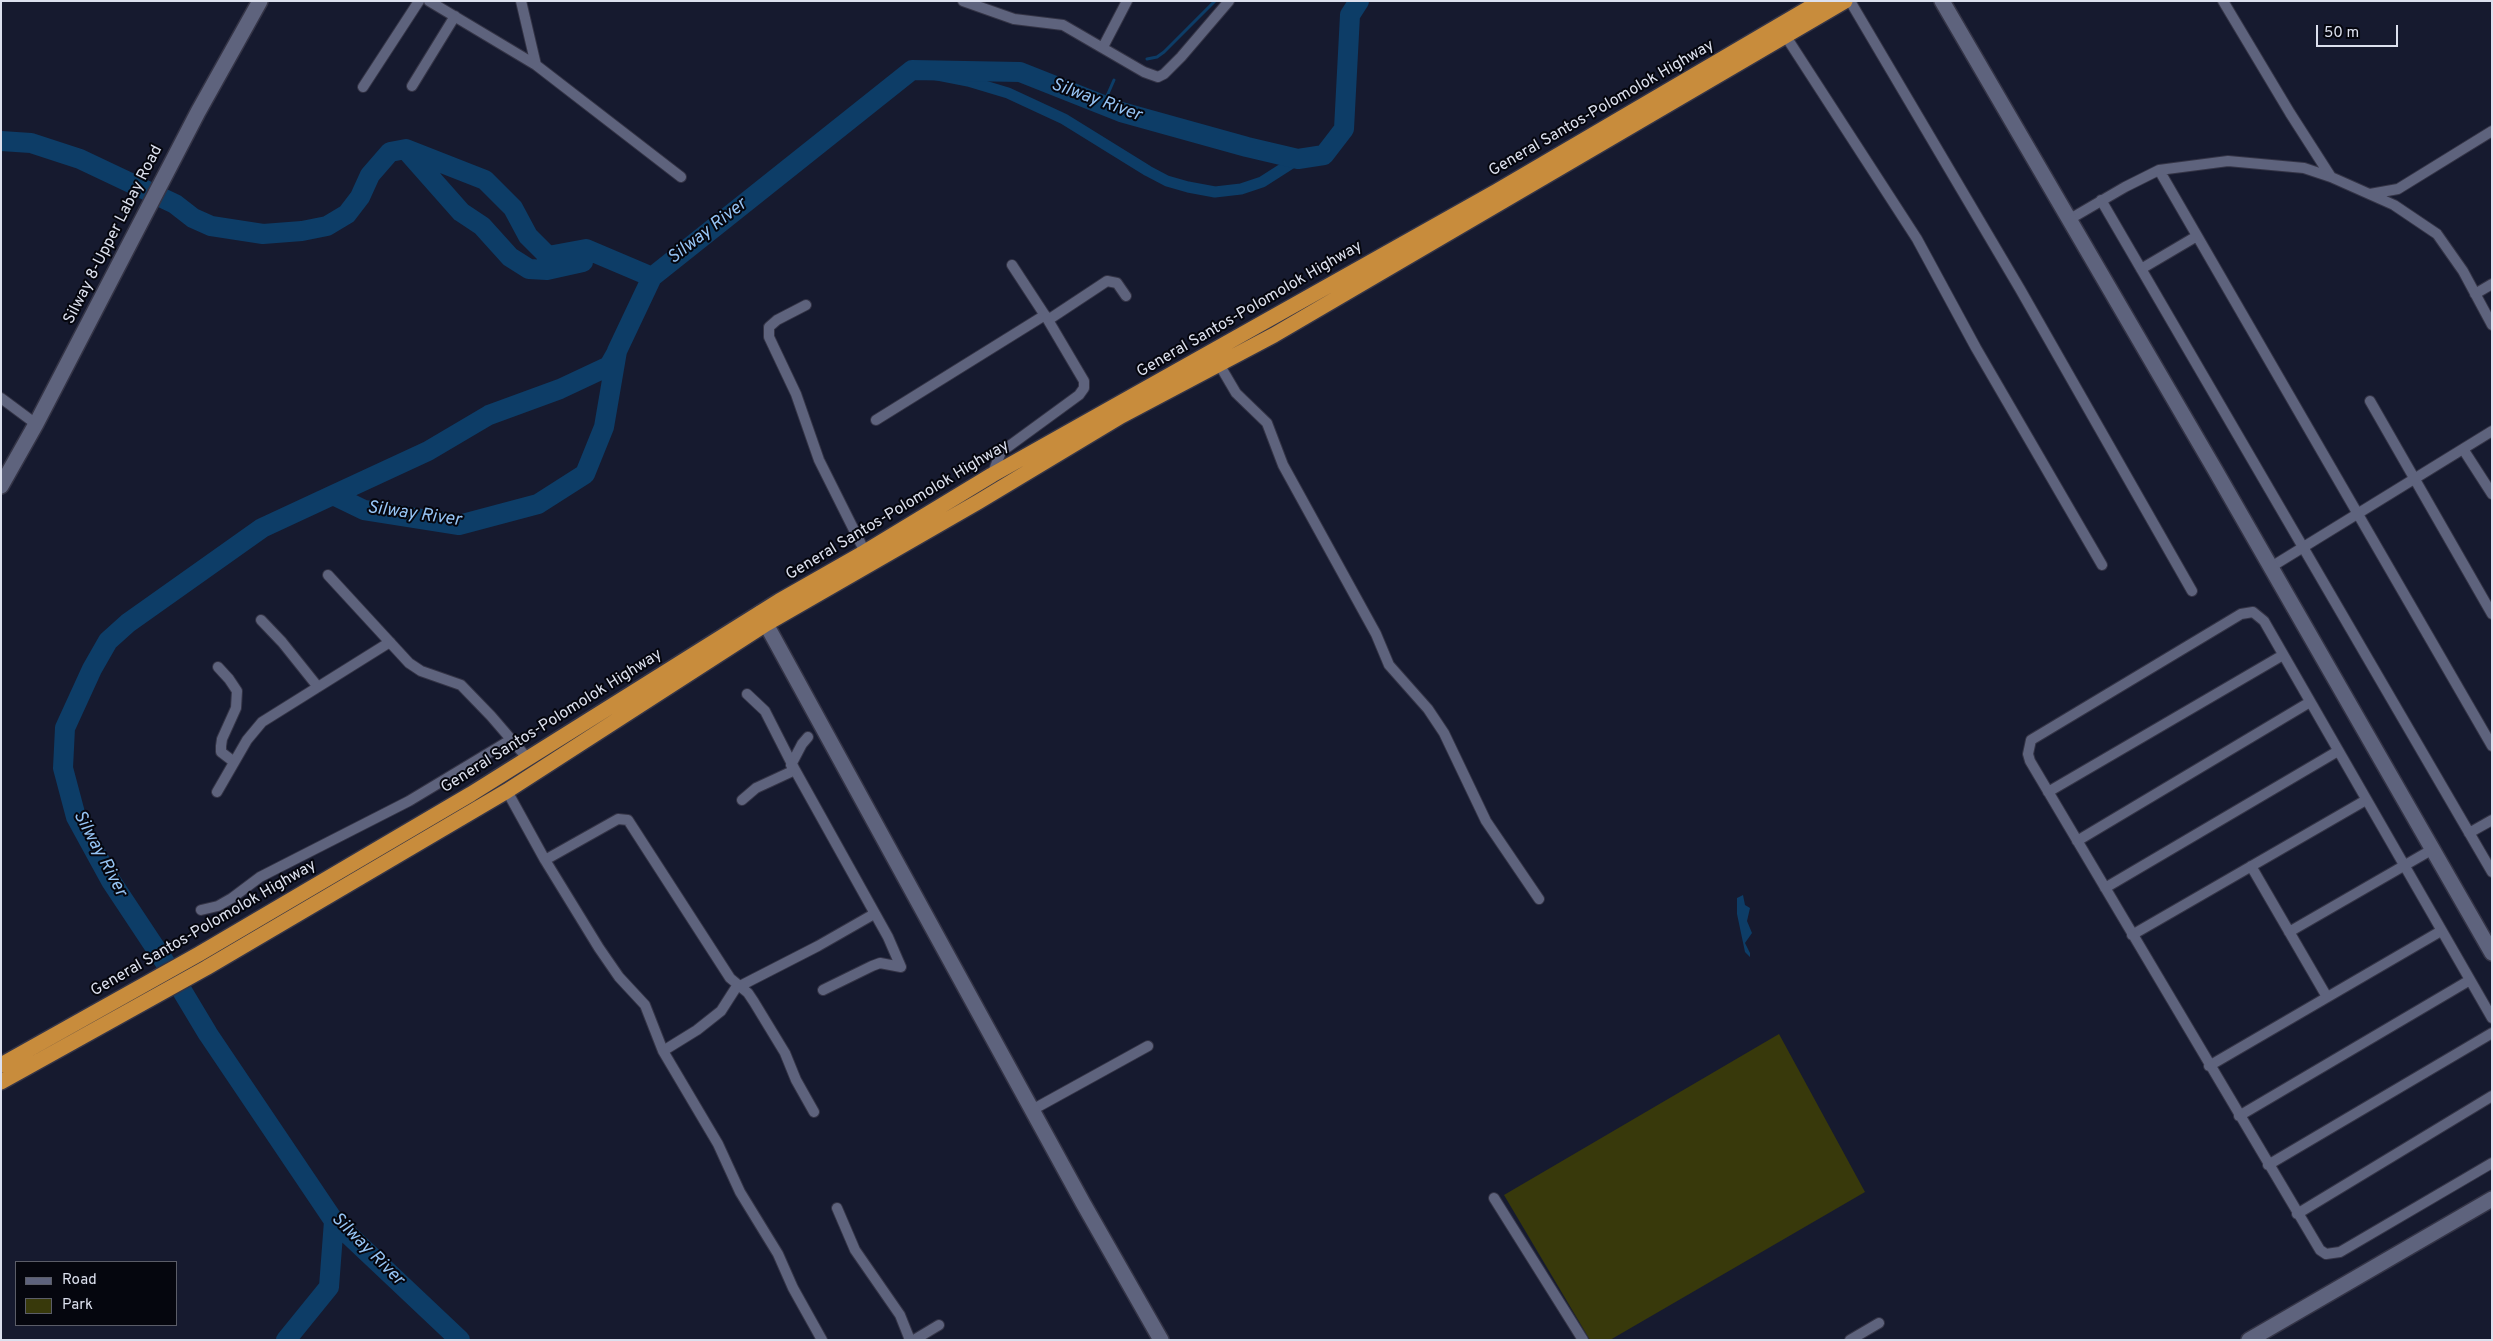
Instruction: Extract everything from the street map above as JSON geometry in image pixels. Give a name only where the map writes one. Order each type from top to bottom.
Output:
[{"type":"highway","name":"General Santos-Polomolok Highway","points":[[1,1065],[136,998],[199,954],[763,619],[865,552],[992,475],[1782,31],[1822,1]]},
{"type":"highway","points":[[1,1082],[136,998],[206,968],[507,791],[763,619],[978,502],[1121,416],[1274,335],[1782,31],[1845,1]]},
{"type":"street","name":"Silway 8-Upper Labay Road","points":[[1,486],[36,424],[170,164],[260,1]]},
{"type":"street","points":[[364,87],[419,1]]},
{"type":"street","points":[[429,1],[536,65],[681,177]]},
{"type":"street","points":[[521,1],[536,65]]},
{"type":"street","points":[[963,1],[1014,19],[1063,25],[1144,72],[1160,76],[1181,57],[1228,1]]},
{"type":"street","points":[[1103,47],[1127,1]]},
{"type":"street","points":[[1850,1],[2020,290],[2192,591]]},
{"type":"street","points":[[1942,1],[2070,219],[2492,953]]},
{"type":"street","points":[[2224,1],[2290,113],[2331,176]]},
{"type":"street","points":[[412,86],[455,16]]},
{"type":"street","points":[[1782,31],[1917,240],[1976,348],[2102,565]]},
{"type":"street","points":[[2370,194],[2398,188],[2492,131]]},
{"type":"street","points":[[2070,219],[2101,200],[2159,170],[2228,161],[2304,168],[2331,176],[2370,194],[2415,217],[2437,234],[2462,271],[2492,325]]},
{"type":"street","points":[[2159,170],[2492,746]]},
{"type":"street","points":[[2101,200],[2492,872]]},
{"type":"street","points":[[2141,270],[2197,236]]},
{"type":"street","points":[[992,475],[1001,452],[1079,395],[1084,388],[1084,381],[1047,317],[1012,265]]},
{"type":"street","points":[[876,420],[1107,281],[1117,282],[1126,296]]},
{"type":"street","points":[[2475,294],[2492,284]]},
{"type":"street","points":[[806,305],[777,320],[769,327],[769,337],[796,394],[819,460],[865,552]]},
{"type":"street","points":[[1219,364],[1236,393],[1266,423],[1283,465],[1376,634],[1389,665],[1428,709],[1444,732],[1486,822],[1539,899]]},
{"type":"street","points":[[1,398],[36,424]]},
{"type":"street","points":[[2370,401],[2492,614]]},
{"type":"street","points":[[2271,567],[2492,431]]},
{"type":"street","points":[[2463,449],[2492,494]]},
{"type":"street","points":[[328,575],[409,663],[421,671],[461,686],[528,759]]},
{"type":"street","points":[[2492,1018],[2259,615],[2253,612],[2241,614],[2031,740],[2028,754],[2030,761],[2209,1066],[2320,1250],[2326,1254],[2340,1252],[2492,1163]]},
{"type":"street","points":[[763,619],[1032,1110],[1161,1340]]},
{"type":"street","points":[[261,620],[282,642],[318,687]]},
{"type":"street","points":[[217,792],[247,740],[262,722],[390,642]]},
{"type":"street","points":[[2048,792],[2283,655]]},
{"type":"street","points":[[218,667],[229,678],[236,691],[236,708],[222,739],[221,746],[221,752],[234,762]]},
{"type":"street","points":[[747,694],[765,711],[778,732],[793,767],[888,937],[904,970],[880,963],[823,990]]},
{"type":"street","points":[[2077,841],[2310,702]]},
{"type":"street","points":[[742,800],[756,788],[793,767],[802,744],[808,737]]},
{"type":"street","points":[[201,910],[218,906],[260,877],[409,801],[512,740]]},
{"type":"street","points":[[2104,888],[2338,751]]},
{"type":"street","points":[[507,791],[599,948],[644,1005],[662,1051],[718,1144],[740,1192],[778,1254],[793,1288],[822,1340]]},
{"type":"street","points":[[2132,935],[2366,800]]},
{"type":"street","points":[[546,860],[618,819],[628,820],[724,969],[738,986],[748,993],[773,1031],[814,1112]]},
{"type":"street","points":[[2469,833],[2492,820]]},
{"type":"street","points":[[2289,932],[2433,849]]},
{"type":"street","points":[[2251,866],[2327,997]]},
{"type":"street","points":[[662,1051],[697,1030],[721,1011],[738,986],[818,946],[874,914]]},
{"type":"street","points":[[2209,1066],[2442,931]]},
{"type":"street","points":[[2239,1116],[2470,980]]},
{"type":"street","points":[[2268,1165],[2492,1033]]},
{"type":"street","points":[[1032,1110],[1148,1046]]},
{"type":"street","points":[[2297,1214],[2492,1096]]},
{"type":"street","points":[[1494,1198],[1583,1340]]},
{"type":"street","points":[[2249,1340],[2492,1199]]},
{"type":"street","points":[[837,1208],[855,1250],[900,1314],[910,1340]]},
{"type":"street","points":[[1850,1340],[1879,1323]]},
{"type":"street","points":[[914,1340],[939,1325]]},
{"type":"green space","points":[[1779,1034],[1865,1192],[1610,1340],[1590,1340],[1504,1195]]},
{"type":"water","points":[[1743,895],[1745,905],[1750,908],[1747,921],[1752,933],[1745,943],[1750,957],[1745,952],[1737,914],[1737,898]]},
{"type":"waterway","points":[[1147,59],[1157,57],[1164,52],[1215,1]]},
{"type":"waterway","name":"Silway River","points":[[460,1340],[334,1221],[208,1034],[166,964],[111,881],[76,817],[63,768],[65,728],[92,669],[108,641],[128,623],[262,528],[333,495],[364,510],[459,525],[538,504],[585,474],[604,427],[617,351],[652,277],[912,70],[1020,72],[1121,112],[1247,147],[1298,159],[1324,155],[1344,129],[1350,15],[1359,1]]},
{"type":"waterway","points":[[912,70],[968,81],[1008,93],[1064,119],[1167,181],[1188,187],[1215,192],[1241,189],[1262,182],[1298,159]]},
{"type":"waterway","points":[[1103,105],[1114,80]]},
{"type":"waterway","points":[[1,141],[31,143],[80,159],[175,204],[193,218],[211,226],[263,234],[302,231],[327,226],[347,214],[360,197],[370,175],[390,152],[406,149],[485,180],[513,208],[528,236],[548,256],[586,249],[652,277]]},
{"type":"waterway","points":[[407,151],[461,212],[482,226],[510,257],[529,269],[547,270],[583,262]]},
{"type":"waterway","points":[[333,495],[428,451],[489,415],[560,389],[609,366],[617,352]]},
{"type":"waterway","points":[[286,1340],[329,1287],[334,1221]]}]
